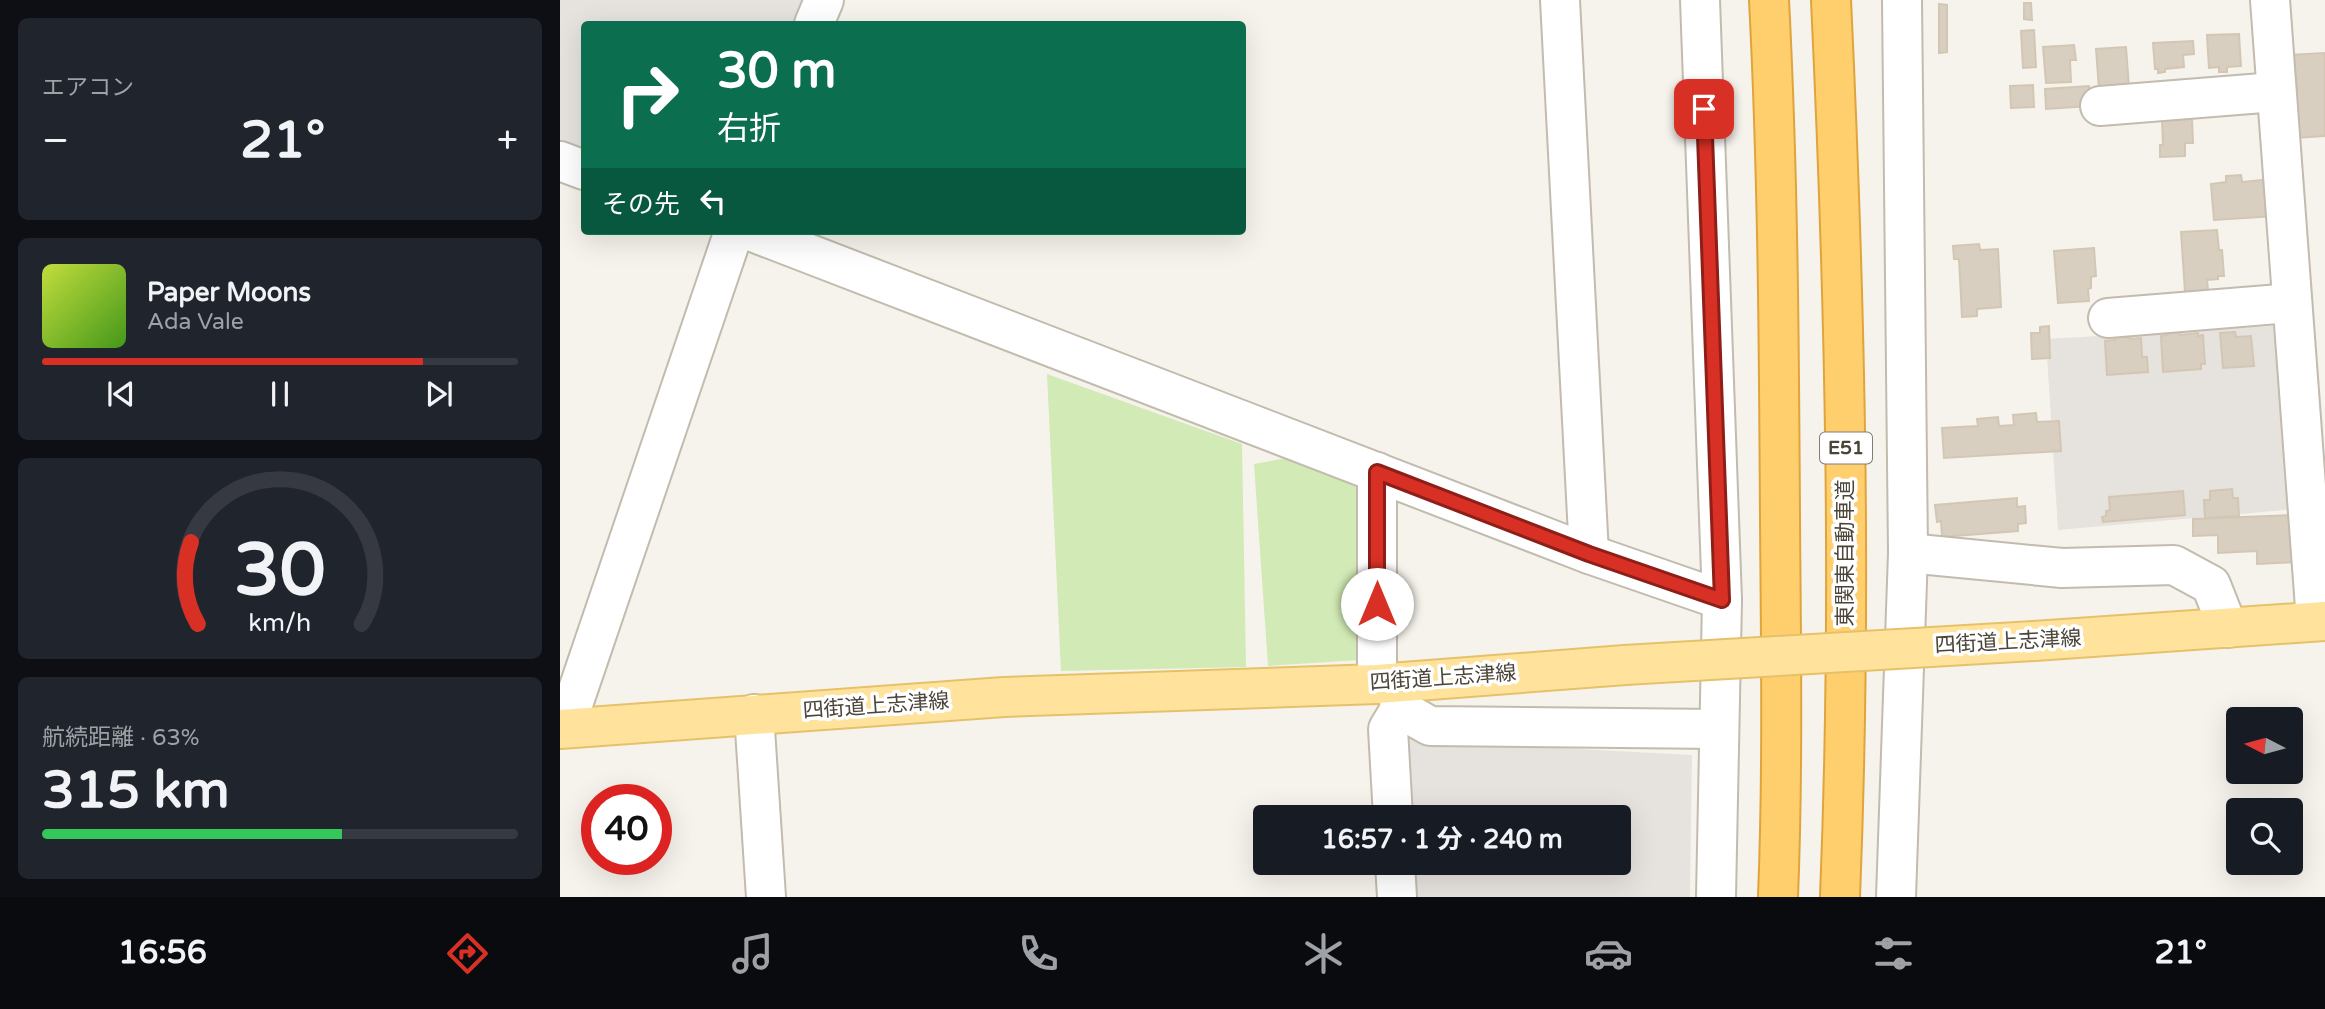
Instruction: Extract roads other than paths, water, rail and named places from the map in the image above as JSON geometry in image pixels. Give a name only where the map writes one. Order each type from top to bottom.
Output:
[{"type":"highway","points":[[1769,0],[1774,101],[1780,434],[1782,804],[1778,897]]},
{"type":"highway","name":"東関東自動車道","points":[[1831,0],[1846,426],[1844,799],[1840,897]]},
{"type":"main road","name":"四街道上志津線","points":[[563,729],[1004,697],[1392,692],[1625,665],[2320,621]]},
{"type":"street","points":[[815,21],[824,0]]},
{"type":"street","points":[[1560,0],[1589,554]]},
{"type":"street","points":[[1700,0],[1722,600],[1716,897]]},
{"type":"street","points":[[1896,897],[1908,553],[1902,0]]},
{"type":"street","points":[[2270,0],[2291,303],[2320,621]]},
{"type":"street","points":[[2100,106],[2275,92]]},
{"type":"street","points":[[560,160],[581,169]]},
{"type":"street","points":[[563,729],[733,235]]},
{"type":"street","points":[[760,235],[1589,554],[1722,600]]},
{"type":"street","points":[[2108,317],[2291,303]]},
{"type":"street","points":[[1377,472],[1392,692],[1388,729],[1392,805]]},
{"type":"street","points":[[1908,553],[2062,568],[2174,565],[2211,585],[2228,628]]},
{"type":"street","points":[[1392,692],[1430,726],[1719,729]]},
{"type":"street","points":[[754,714],[766,897]]},
{"type":"street","points":[[1396,875],[1397,897]]}]
